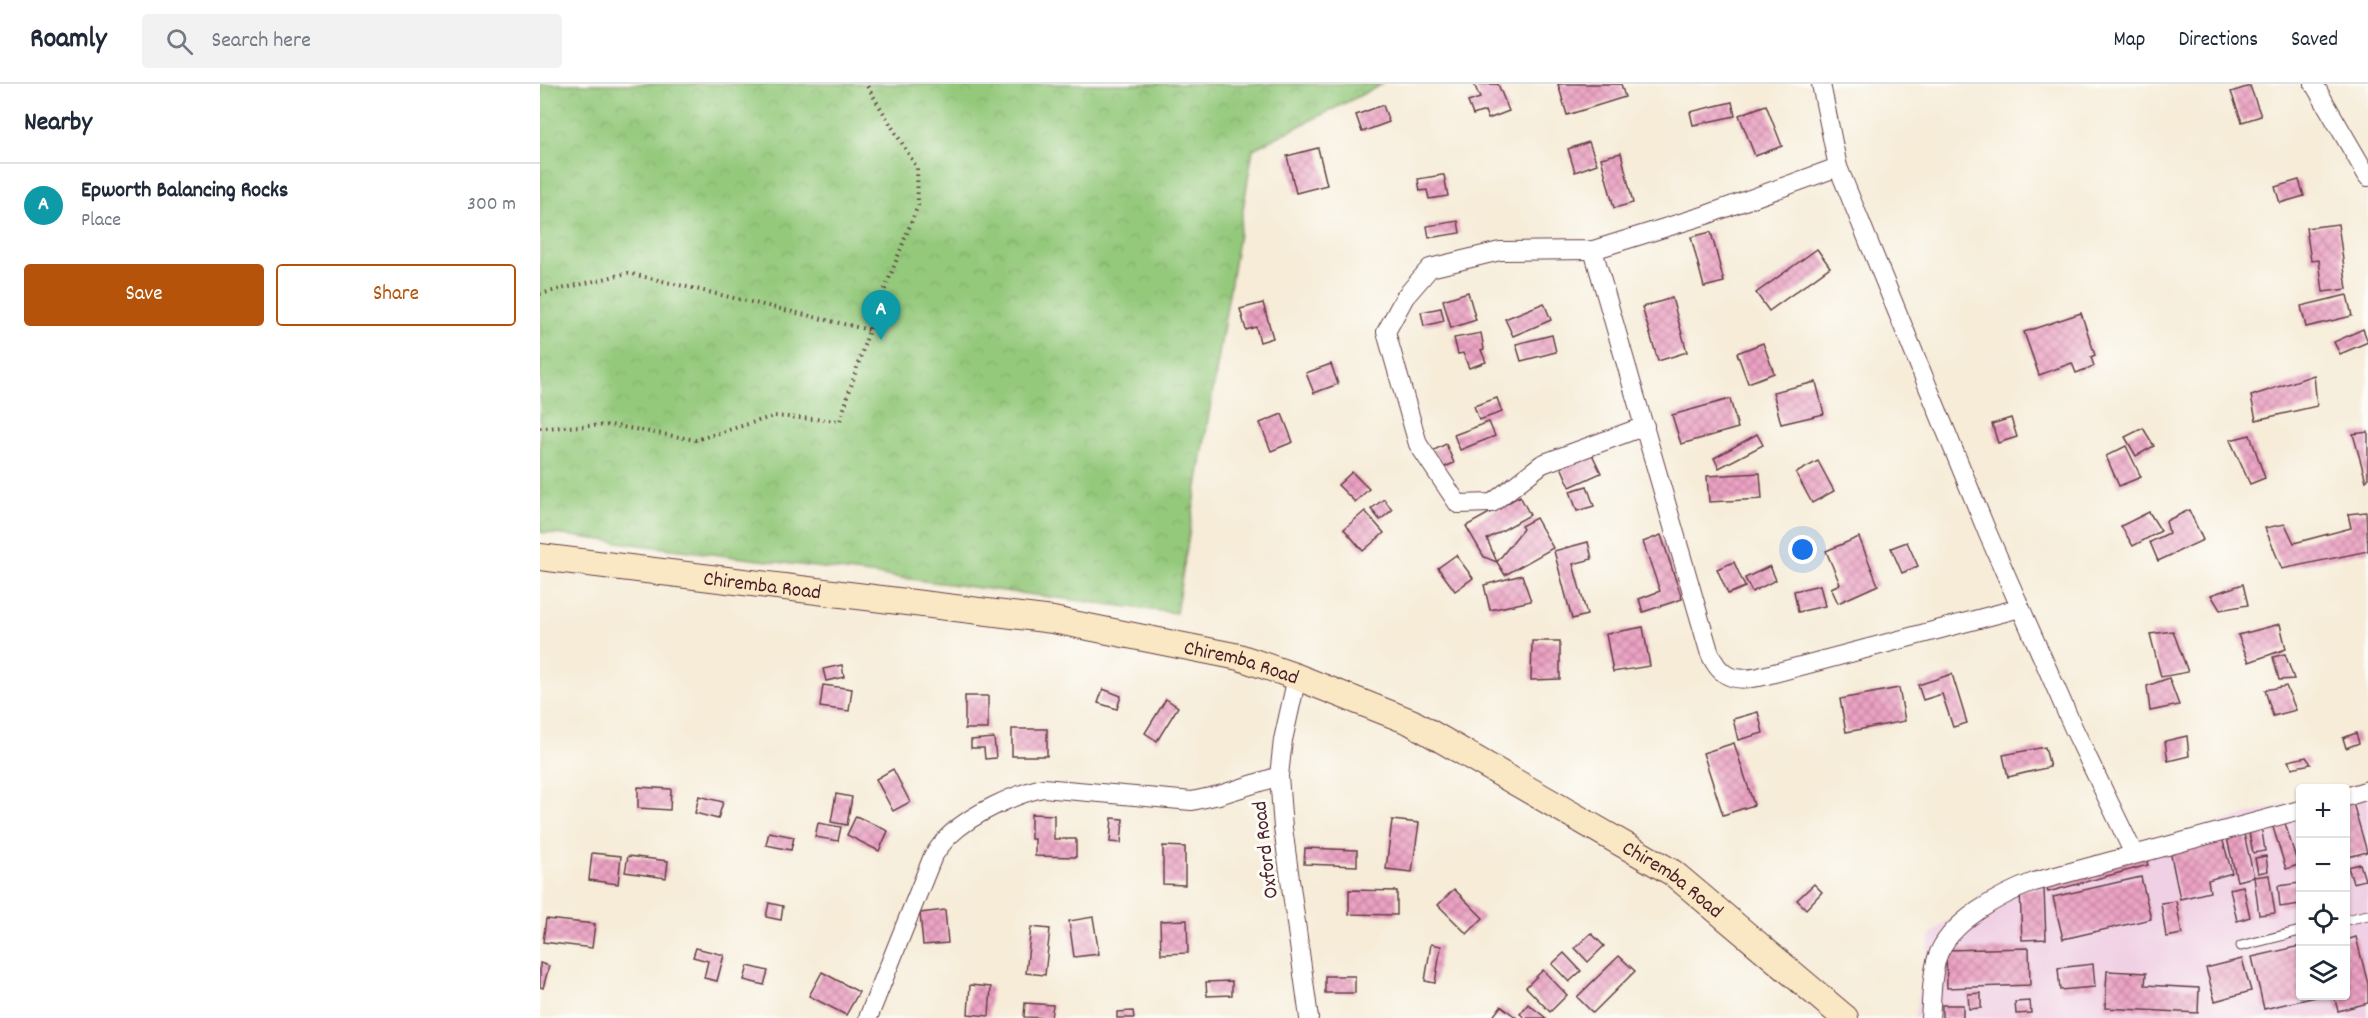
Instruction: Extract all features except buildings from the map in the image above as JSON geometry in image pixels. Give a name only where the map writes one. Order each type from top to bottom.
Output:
[{"type":"main road","name":"Chiremba Road","points":[[540,557],[1053,620],[1239,657],[1297,677],[1411,722],[1673,873],[1845,1018]]},
{"type":"street","points":[[1821,84],[1838,167],[1988,534],[2073,727],[2134,854]]},
{"type":"street","points":[[2314,84],[2368,177]]},
{"type":"street","points":[[1645,426],[1542,464],[1492,503],[1458,504],[1418,444],[1386,332],[1405,297],[1430,268],[1500,251],[1593,250],[1706,215],[1838,167]]},
{"type":"street","points":[[1593,250],[1709,651],[1714,665],[1725,675],[1735,679],[1759,677],[2020,608]]},
{"type":"street","name":"Oxford Road","points":[[1297,677],[1282,740],[1279,776],[1282,828],[1309,1018]]},
{"type":"street","points":[[868,1018],[933,856],[950,834],[972,818],[1029,791],[1043,788],[1192,801],[1279,776]]},
{"type":"street","points":[[2350,796],[2368,790]]},
{"type":"street","points":[[1930,1018],[1938,956],[1945,942],[1957,928],[1979,911],[2017,888],[2296,811]]},
{"type":"lane","points":[[2350,919],[2368,915]]},
{"type":"lane","points":[[2241,946],[2296,932]]},
{"type":"path","points":[[540,428],[611,425],[696,440],[774,416],[840,421],[869,330],[918,205],[917,168],[866,84]]},
{"type":"path","points":[[540,294],[628,273],[869,330]]},
{"type":"shaded area","points":[[2368,781],[2368,1018],[1914,1018],[1931,934],[1995,885],[2296,801],[2296,1000],[2350,1000],[2350,786]]},
{"type":"green space","points":[[540,84],[1383,84],[1253,149],[1176,613],[540,532]]},
{"type":"place","name":"Epworth Balancing Rocks","points":[[881,340]]}]
